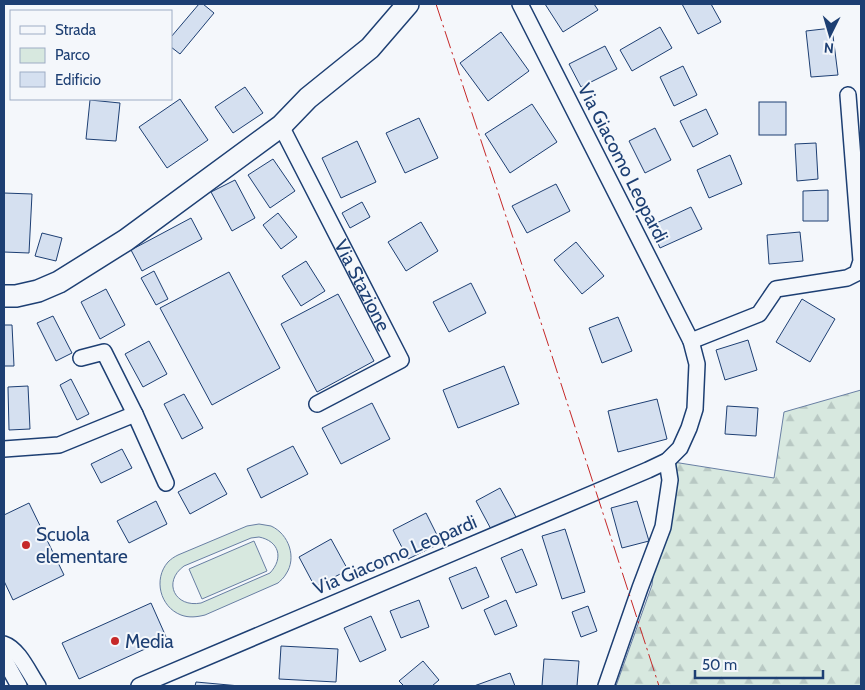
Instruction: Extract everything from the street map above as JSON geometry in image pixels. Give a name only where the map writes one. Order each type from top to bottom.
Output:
[{"type":"main road","points":[[4,296],[16,296],[38,291],[58,282],[126,240],[281,126],[308,98],[370,48],[408,4]]},
{"type":"street","name":"Via Giacomo Leopardi","points":[[139,686],[648,470],[667,460],[680,448],[695,408],[696,364],[690,341],[520,4]]},
{"type":"street","points":[[690,341],[759,314],[776,289],[847,278],[857,273],[861,261],[848,94]]},
{"type":"street","name":"Via Stazione","points":[[281,126],[401,360],[318,404]]},
{"type":"street","points":[[81,358],[104,352],[166,483]]},
{"type":"street","points":[[4,450],[59,445],[135,414]]},
{"type":"street","points":[[606,686],[663,527],[670,480],[667,460]]},
{"type":"street","points":[[4,644],[10,646],[20,658],[38,686]]},
{"type":"street","points":[[4,659],[19,686]]},
{"type":"green space","points":[[861,390],[861,686],[616,686],[652,585],[667,461],[774,478],[784,412]]},
{"type":"green space","points":[[259,524],[271,526],[287,540],[291,561],[283,578],[278,583],[205,615],[187,617],[168,606],[161,592],[160,584],[163,569],[168,562],[178,555],[247,526]],"holes":[[[259,537],[266,539],[275,546],[278,556],[277,562],[270,573],[201,603],[192,604],[184,602],[174,592],[174,579],[177,572],[184,566],[251,538]]]},
{"type":"green space","points":[[254,541],[267,571],[202,599],[189,569]]},
{"type":"building","points":[[199,4],[203,4],[214,13],[180,54],[172,48],[172,36]]},
{"type":"building","points":[[545,4],[594,4],[598,10],[563,32]]},
{"type":"building","points":[[682,4],[711,4],[721,22],[698,34]]},
{"type":"building","points":[[660,27],[672,48],[632,71],[620,50]]},
{"type":"building","points":[[832,28],[838,75],[811,77],[806,31]]},
{"type":"building","points":[[501,32],[529,71],[488,101],[460,63]]},
{"type":"building","points":[[605,46],[617,69],[581,87],[569,64]]},
{"type":"building","points":[[683,66],[697,95],[674,106],[660,77]]},
{"type":"building","points":[[245,87],[263,113],[233,133],[215,107]]},
{"type":"building","points":[[180,99],[208,140],[167,168],[139,127]]},
{"type":"building","points":[[90,100],[120,103],[116,141],[86,139]]},
{"type":"building","points":[[759,102],[786,102],[786,135],[759,135]]},
{"type":"building","points":[[532,104],[557,142],[510,173],[485,134]]},
{"type":"building","points":[[706,109],[718,134],[693,147],[680,121]]},
{"type":"building","points":[[419,118],[438,158],[405,173],[386,133]]},
{"type":"building","points":[[655,128],[671,160],[645,173],[629,141]]},
{"type":"building","points":[[357,141],[376,182],[341,198],[322,158]]},
{"type":"building","points":[[816,143],[818,179],[797,181],[795,144]]},
{"type":"building","points":[[730,155],[742,184],[709,198],[697,170]]},
{"type":"building","points":[[273,159],[295,191],[270,208],[248,175]]},
{"type":"building","points":[[235,180],[255,218],[232,231],[211,192]]},
{"type":"building","points":[[556,184],[570,211],[527,233],[512,206]]},
{"type":"building","points":[[828,190],[828,221],[803,221],[803,191]]},
{"type":"building","points":[[4,193],[32,194],[29,253],[4,252]]},
{"type":"building","points":[[362,202],[370,217],[350,228],[342,213]]},
{"type":"building","points":[[691,207],[702,229],[660,248],[650,226]]},
{"type":"building","points":[[278,213],[297,237],[281,249],[263,225]]},
{"type":"building","points":[[191,218],[202,239],[142,271],[131,250]]},
{"type":"building","points":[[421,222],[438,251],[406,271],[388,242]]},
{"type":"building","points":[[800,232],[803,261],[769,264],[767,235]]},
{"type":"building","points":[[42,233],[62,238],[56,261],[35,256]]},
{"type":"building","points":[[576,242],[604,276],[582,294],[554,260]]},
{"type":"building","points":[[306,261],[325,291],[301,306],[282,276]]},
{"type":"building","points":[[154,271],[168,299],[156,305],[141,278]]},
{"type":"building","points":[[229,272],[280,368],[212,405],[160,308]]},
{"type":"building","points":[[471,283],[486,313],[449,332],[433,302]]},
{"type":"building","points":[[106,289],[125,325],[100,339],[81,302]]},
{"type":"building","points":[[338,294],[374,361],[317,392],[281,324]]},
{"type":"building","points":[[802,299],[835,319],[810,362],[776,342]]},
{"type":"building","points":[[53,316],[72,353],[56,361],[37,323]]},
{"type":"building","points":[[618,317],[632,351],[602,363],[589,328]]},
{"type":"building","points":[[4,325],[12,325],[14,366],[4,366]]},
{"type":"building","points":[[748,340],[757,370],[725,380],[716,350]]},
{"type":"building","points":[[149,341],[167,374],[143,387],[125,354]]},
{"type":"building","points":[[504,366],[519,404],[458,428],[443,390]]},
{"type":"building","points":[[71,379],[89,414],[77,420],[60,385]]},
{"type":"building","points":[[28,386],[30,429],[9,430],[8,387]]},
{"type":"building","points":[[184,394],[203,428],[182,439],[164,404]]},
{"type":"building","points":[[657,399],[667,439],[618,452],[608,411]]},
{"type":"building","points":[[372,403],[390,439],[341,464],[322,428]]},
{"type":"building","points":[[727,406],[758,408],[756,436],[725,434]]},
{"type":"building","points":[[293,446],[308,474],[261,498],[247,469]]},
{"type":"building","points":[[122,449],[132,468],[101,483],[91,464]]},
{"type":"building","points":[[215,473],[227,494],[190,514],[178,492]]},
{"type":"building","points":[[500,488],[516,517],[492,531],[476,501]]},
{"type":"building","points":[[156,501],[167,524],[129,543],[117,521]]},
{"type":"building","points":[[637,501],[649,541],[622,548],[611,508]]},
{"type":"building","name":"Scuola elementare","points":[[29,503],[64,575],[13,600],[4,581],[4,515]]},
{"type":"building","points":[[426,513],[441,543],[408,559],[393,530]]},
{"type":"building","points":[[565,529],[585,592],[562,599],[542,536]]},
{"type":"building","points":[[331,539],[348,570],[315,587],[299,557]]},
{"type":"building","points":[[522,549],[537,585],[516,593],[501,558]]},
{"type":"building","points":[[476,567],[489,597],[462,609],[449,578]]},
{"type":"building","points":[[419,600],[429,627],[401,638],[390,611]]},
{"type":"building","points":[[506,600],[517,626],[495,635],[484,610]]},
{"type":"building","name":"Media","points":[[151,603],[167,639],[79,679],[62,643]]},
{"type":"building","points":[[588,606],[597,631],[581,637],[572,612]]},
{"type":"building","points":[[371,616],[386,650],[360,662],[344,628]]},
{"type":"building","points":[[281,646],[338,649],[336,682],[279,679]]},
{"type":"building","points":[[544,659],[579,661],[577,686],[542,686]]},
{"type":"building","points":[[423,661],[439,680],[432,686],[404,686],[399,681]]},
{"type":"building","points":[[510,673],[515,686],[474,686]]},
{"type":"building","points":[[196,682],[240,686],[195,686]]},
{"type":"power","points":[[436,4],[659,686]]},
{"type":"place","name":"Scuola elementare","points":[[26,545]]},
{"type":"place","name":"Media","points":[[115,641]]}]
